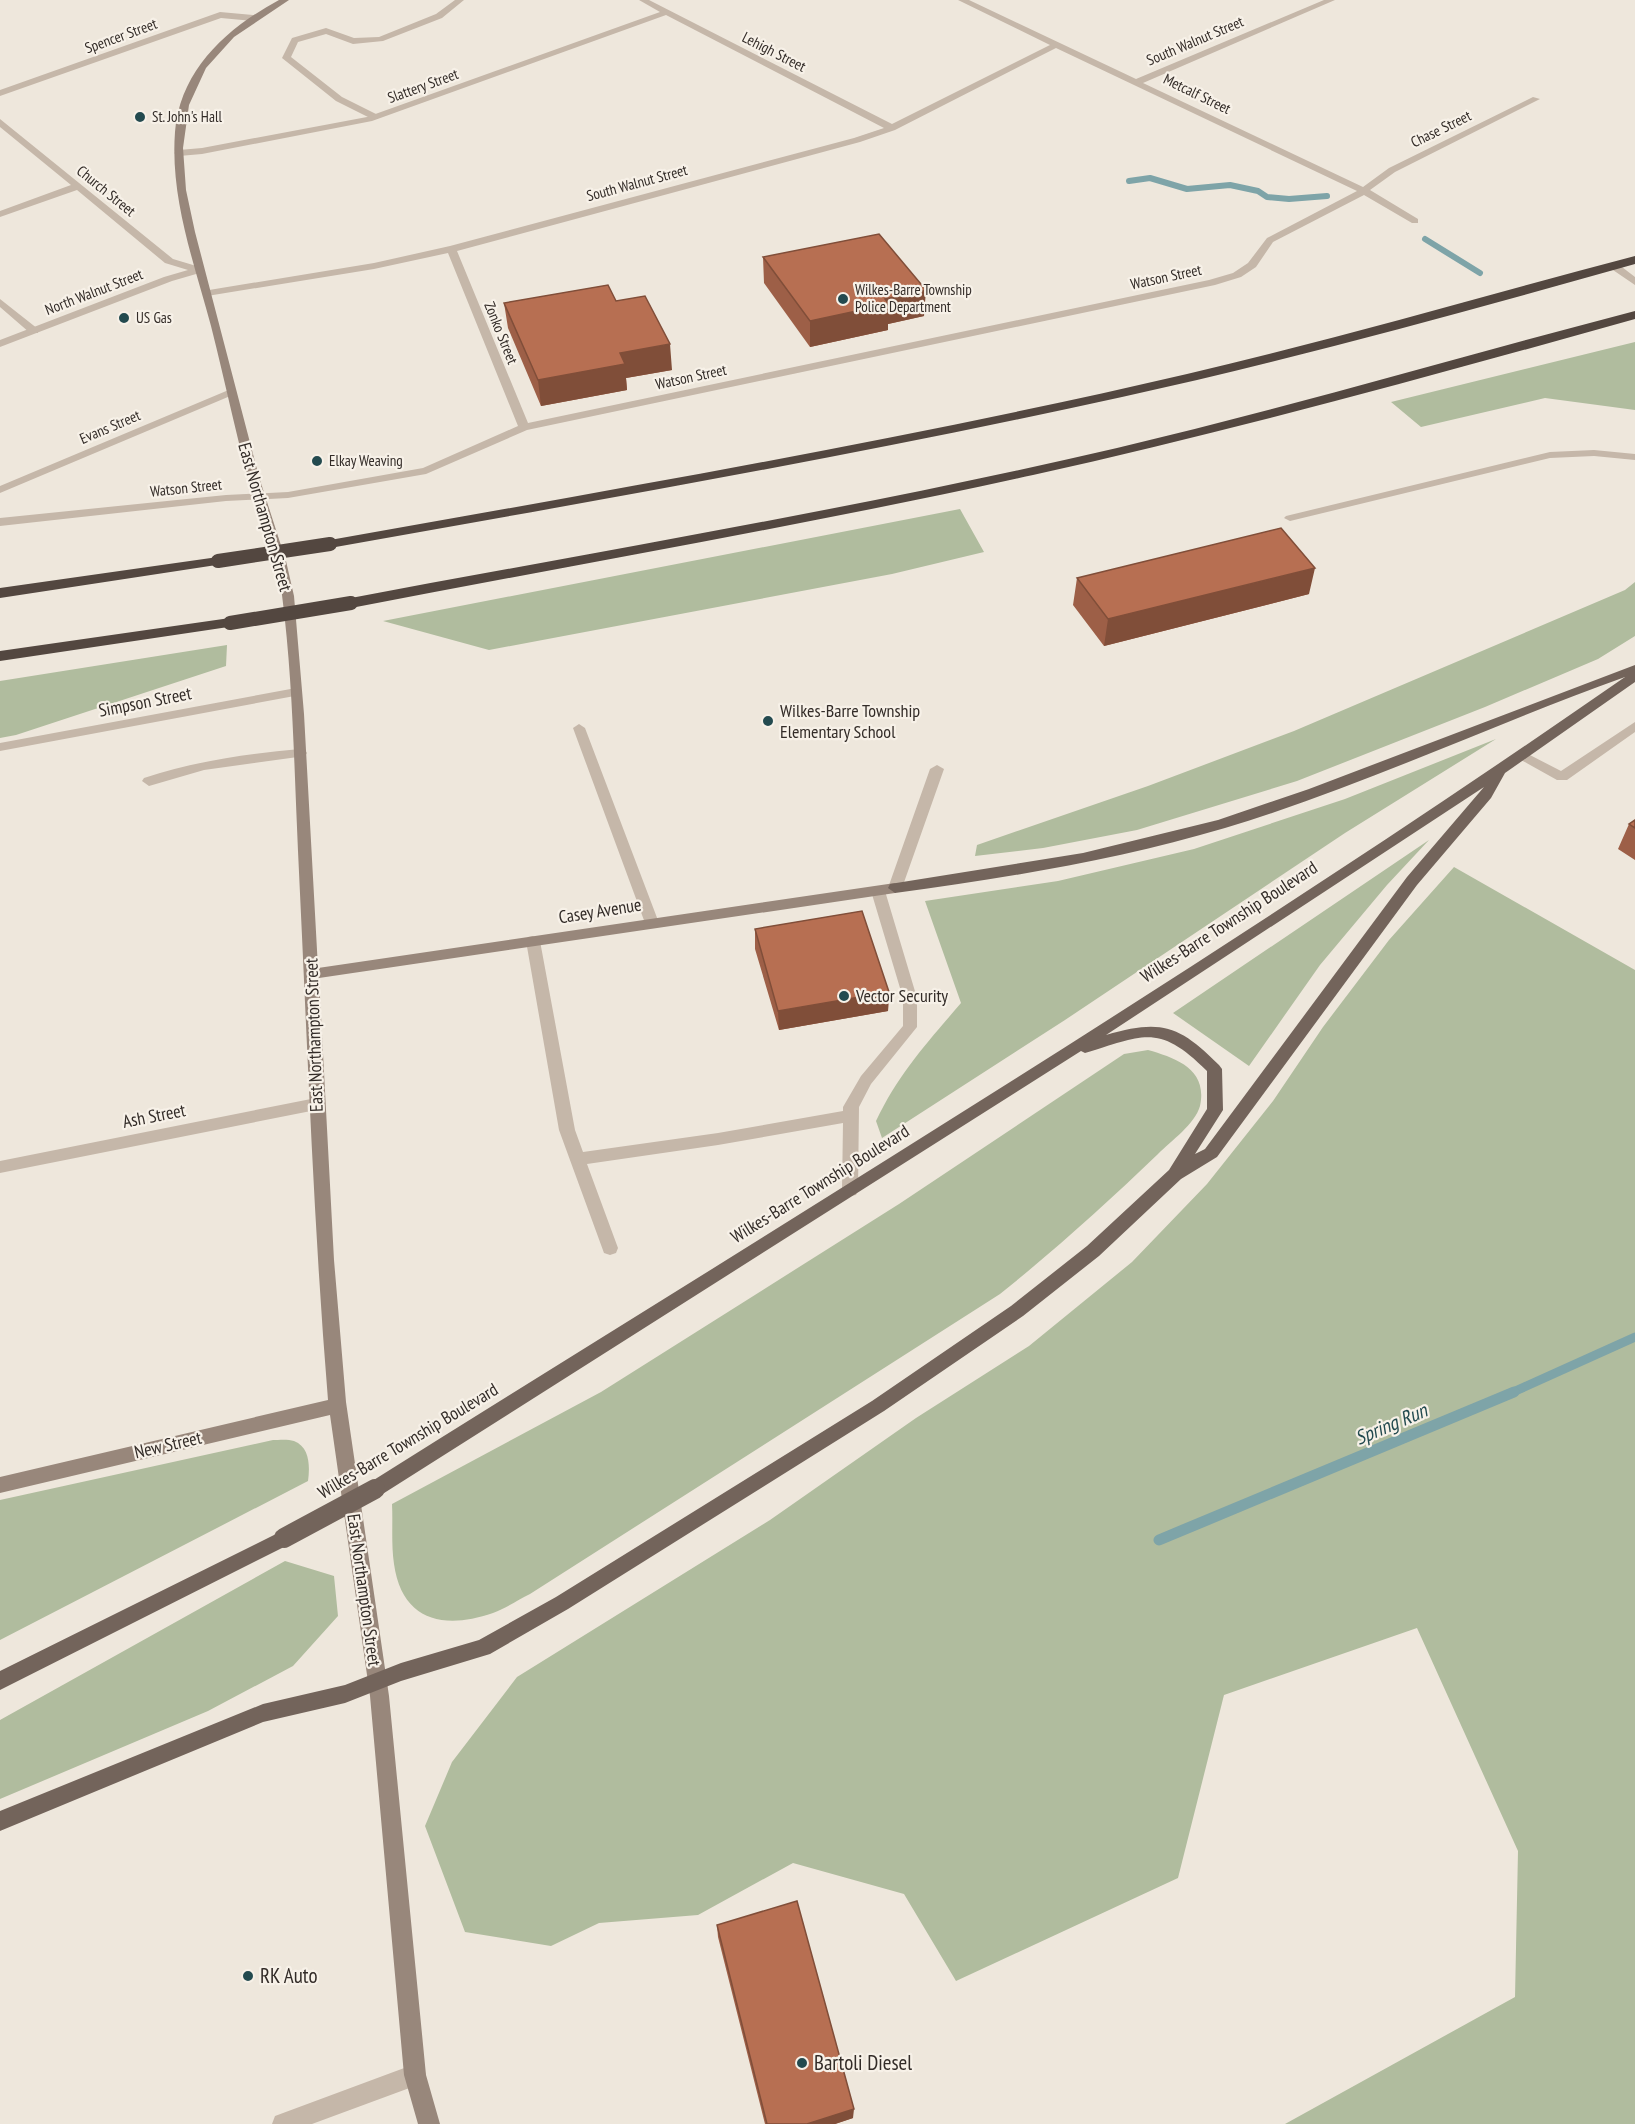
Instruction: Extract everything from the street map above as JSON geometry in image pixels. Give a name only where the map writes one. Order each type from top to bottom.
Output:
[{"type":"highway","points":[[0,593],[330,544],[924,435],[1125,393],[1431,318],[1635,260]]},
{"type":"highway","points":[[0,656],[351,603],[967,485],[1397,382],[1635,315]]},
{"type":"main road","name":"East Northampton Street","points":[[285,0],[253,18],[228,38],[208,58],[193,80],[184,101],[179,130],[179,182],[184,213],[207,293],[231,392],[259,497],[287,588],[300,753],[312,974],[316,1104],[337,1406],[378,1682],[415,2075],[429,2124]]},
{"type":"main road","points":[[895,888],[1020,871],[1191,832],[1266,809],[1434,746],[1548,699],[1628,680],[1635,669]]},
{"type":"main road","name":"Wilkes-Barre Township Boulevard","points":[[0,1681],[284,1538],[375,1489],[1070,1051],[1500,770],[1628,680]]},
{"type":"main road","points":[[0,1821],[263,1713],[345,1694],[401,1672],[483,1648],[562,1604],[878,1406],[1034,1297],[1093,1251],[1175,1174],[1211,1153],[1412,881],[1486,795],[1500,770]]},
{"type":"main road","name":"Casey Avenue","points":[[312,974],[895,888]]},
{"type":"main road","points":[[1070,1051],[1125,1035],[1161,1032],[1192,1048],[1215,1069],[1215,1110],[1175,1174]]},
{"type":"main road","name":"New Street","points":[[0,1485],[337,1406]]},
{"type":"street","points":[[375,117],[339,99],[286,58],[295,40],[326,31],[353,41],[381,39],[439,16],[460,0]]},
{"type":"street","name":"Lehigh Street","points":[[643,0],[892,128]]},
{"type":"street","name":"Metcalf Street","points":[[962,0],[1364,191],[1415,221]]},
{"type":"street","name":"South Walnut Street","points":[[1137,82],[1331,0]]},
{"type":"street","name":"Slattery Street","points":[[179,153],[202,151],[375,117],[667,12]]},
{"type":"street","name":"Spencer Street","points":[[0,93],[220,15],[253,18]]},
{"type":"street","name":"South Walnut Street","points":[[207,293],[374,266],[451,249],[857,140],[892,128],[1056,45]]},
{"type":"street","name":"Chase Street","points":[[1364,191],[1370,184],[1392,170],[1536,99]]},
{"type":"street","name":"Church Street","points":[[0,122],[76,187],[169,261],[199,270]]},
{"type":"street","points":[[0,214],[76,187]]},
{"type":"street","name":"Watson Street","points":[[0,522],[226,498],[288,495],[426,471],[524,427],[1211,283],[1237,274],[1251,265],[1270,240],[1364,191]]},
{"type":"street","name":"Zonko Street","points":[[451,249],[524,427]]},
{"type":"street","points":[[1614,266],[1635,282]]},
{"type":"street","name":"North Walnut Street","points":[[0,344],[168,279],[199,270]]},
{"type":"street","points":[[0,302],[34,331]]},
{"type":"street","name":"Evans Street","points":[[0,490],[231,392]]},
{"type":"street","points":[[1290,518],[1550,455],[1594,453],[1635,457]]},
{"type":"street","name":"Simpson Street","points":[[0,747],[296,692]]},
{"type":"street","points":[[1521,756],[1562,777],[1635,726]]},
{"type":"street","points":[[579,728],[652,923]]},
{"type":"street","points":[[149,781],[167,774],[241,758],[300,753]]},
{"type":"street","points":[[895,888],[937,770]]},
{"type":"street","points":[[850,1190],[851,1107],[866,1080],[910,1027],[909,998],[878,891]]},
{"type":"street","points":[[533,941],[567,1130],[610,1248]]},
{"type":"street","name":"Ash Street","points":[[0,1167],[316,1104]]},
{"type":"street","points":[[578,1159],[718,1139],[851,1116]]},
{"type":"street","points":[[283,2124],[415,2075]]},
{"type":"green space","points":[[1635,342],[1635,410],[1545,398],[1421,427],[1391,402]]},
{"type":"green space","points":[[960,509],[984,552],[892,574],[489,650],[383,621]]},
{"type":"green space","points":[[1635,582],[1635,636],[1598,659],[1485,707],[1297,781],[1137,830],[1043,848],[975,856],[977,845],[1148,786],[1294,731],[1625,590]]},
{"type":"green space","points":[[227,645],[226,666],[16,735],[0,738],[0,681]]},
{"type":"green space","points":[[1496,739],[1345,833],[1065,1020],[882,1138],[876,1121],[894,1088],[914,1059],[961,1003],[925,901],[1058,881],[1194,849],[1345,799]]},
{"type":"green space","points":[[1429,840],[1387,885],[1320,965],[1249,1066],[1173,1013]]},
{"type":"green space","points":[[1454,867],[1635,970],[1635,2124],[1285,2124],[1515,1997],[1518,1851],[1417,1628],[1224,1695],[1178,1878],[956,1981],[904,1894],[793,1863],[698,1915],[599,1923],[551,1946],[465,1932],[425,1826],[452,1762],[517,1677],[770,1520],[916,1418],[1029,1346],[1132,1262],[1207,1184],[1273,1101],[1323,1027],[1389,940]]},
{"type":"green space","points":[[1148,1050],[1179,1061],[1194,1074],[1201,1093],[1197,1113],[1182,1132],[1100,1208],[1000,1294],[530,1594],[507,1606],[475,1618],[458,1621],[442,1620],[416,1609],[406,1598],[394,1564],[392,1504],[601,1392],[899,1204],[1124,1054]]},
{"type":"green space","points":[[273,1440],[292,1440],[303,1448],[309,1464],[308,1481],[0,1640],[0,1500]]},
{"type":"green space","points":[[285,1561],[334,1576],[338,1616],[293,1666],[208,1711],[0,1799],[0,1720]]},
{"type":"building","points":[[879,234],[926,290],[885,299],[889,304],[810,321],[763,257]]},
{"type":"building","points":[[608,285],[616,301],[645,296],[670,344],[620,353],[625,364],[538,380],[504,303]]},
{"type":"building","points":[[1281,528],[1315,568],[1108,619],[1077,578]]},
{"type":"building","points":[[1635,820],[1635,828],[1629,824]]},
{"type":"building","points":[[862,911],[889,992],[778,1011],[755,929]]},
{"type":"building","points":[[797,1901],[854,2109],[807,2124],[767,2124],[717,1925]]},
{"type":"waterway","points":[[1129,181],[1150,178],[1187,189],[1230,185],[1258,191],[1267,197],[1289,199],[1327,196]]},
{"type":"waterway","points":[[1425,239],[1480,273]]},
{"type":"waterway","name":"Spring Run","points":[[1511,1393],[1635,1337]]},
{"type":"waterway","name":"Spring Run","points":[[1159,1540],[1514,1392]]},
{"type":"place","name":"St. John's Hall","points":[[140,117]]},
{"type":"place","name":"Wilkes-Barre Township Police Department","points":[[843,299]]},
{"type":"place","name":"US Gas","points":[[124,318]]},
{"type":"place","name":"Elkay Weaving","points":[[317,461]]},
{"type":"place","name":"Wilkes-Barre Township Elementary School","points":[[768,721]]},
{"type":"place","name":"Vector Security","points":[[844,996]]},
{"type":"place","name":"RK Auto","points":[[248,1976]]},
{"type":"place","name":"Bartoli Diesel","points":[[802,2063]]}]
